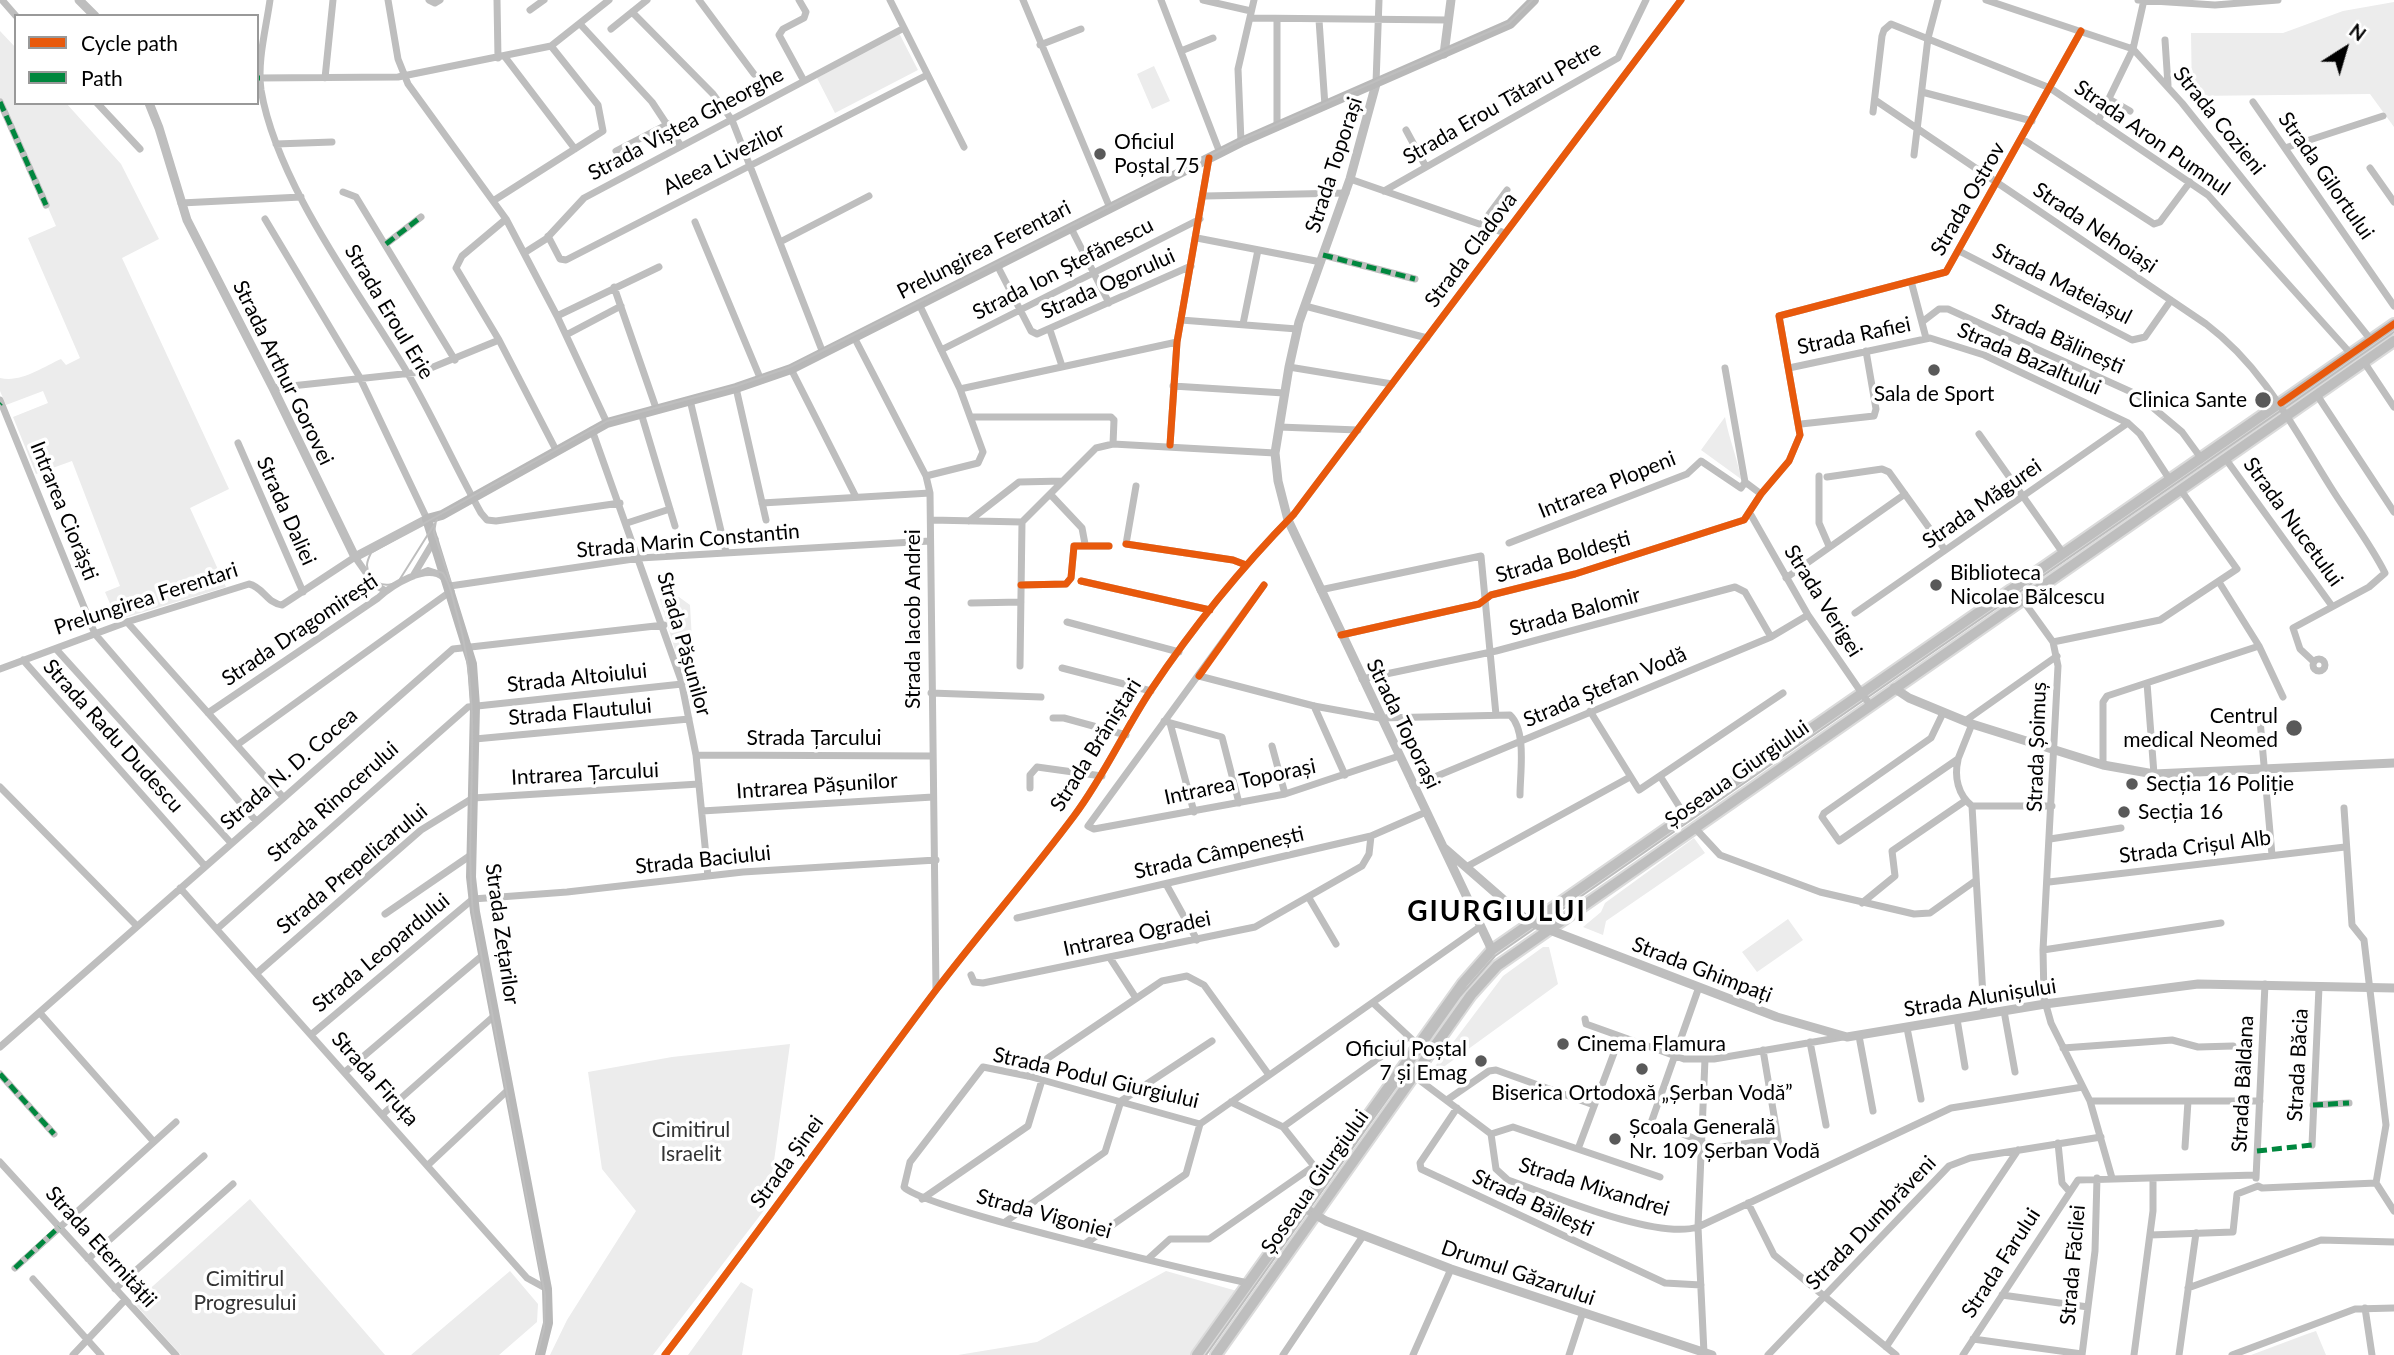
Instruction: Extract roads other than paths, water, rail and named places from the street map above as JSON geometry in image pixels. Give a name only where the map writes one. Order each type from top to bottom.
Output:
[{"type":"main road","name":"Prelungirea Ferentari","points":[[427,519],[472,498],[607,423],[736,388],[791,369],[823,354],[1241,142],[1514,22],[1534,0]]},
{"type":"main road","name":"Șoseaua Giurgiului","points":[[1198,1355],[1469,974],[1492,950],[1684,814],[2394,324]]},
{"type":"main road","name":"Șoseaua Giurgiului","points":[[1216,1355],[1486,976],[1546,929],[2394,341]]},
{"type":"main road","points":[[435,539],[442,514]]},
{"type":"main road","name":"Strada Zețarilor","points":[[427,519],[468,645],[475,706],[471,855],[473,898],[547,1289],[548,1323],[540,1355]]},
{"type":"street","points":[[2,0],[14,14]]},
{"type":"street","points":[[79,0],[93,14]]},
{"type":"street","points":[[270,0],[259,78],[405,76],[551,46],[609,0]]},
{"type":"street","points":[[325,78],[333,0]]},
{"type":"street","points":[[388,0],[394,38],[405,76],[425,109],[506,219],[557,316],[607,423]]},
{"type":"street","points":[[429,0],[435,3],[440,0]]},
{"type":"street","points":[[497,0],[501,57],[575,149]]},
{"type":"street","points":[[530,10],[544,0]]},
{"type":"street","points":[[611,29],[647,0]]},
{"type":"street","points":[[699,0],[754,74]]},
{"type":"street","points":[[799,0],[806,12],[804,18],[783,29],[779,36],[804,81],[904,28]]},
{"type":"street","points":[[890,0],[964,148]]},
{"type":"street","points":[[1023,0],[1110,208]]},
{"type":"street","points":[[1161,0],[1220,153]]},
{"type":"street","points":[[1203,0],[1250,15],[1277,19],[1448,20]]},
{"type":"street","points":[[1241,142],[1238,69],[1254,0]]},
{"type":"street","points":[[1376,84],[1379,0]]},
{"type":"street","points":[[1444,54],[1451,0]]},
{"type":"street","name":"Strada Erou Tătaru Petre","points":[[1384,191],[1615,60],[1623,51],[1646,0]]},
{"type":"street","name":"Strada Cladova","points":[[1288,520],[1681,0]]},
{"type":"street","points":[[1914,155],[1928,38],[1938,0]]},
{"type":"street","name":"Strada Cozieni","points":[[1986,0],[2133,48],[2168,85],[2371,340]]},
{"type":"street","points":[[2138,0],[2215,3],[2278,0]]},
{"type":"street","points":[[2098,121],[2133,48],[2144,0]]},
{"type":"street","points":[[632,12],[713,94],[732,120],[782,241],[823,354]]},
{"type":"street","points":[[1277,19],[1277,127]]},
{"type":"street","points":[[1319,20],[1325,106]]},
{"type":"street","points":[[580,24],[637,84],[668,124],[681,146]]},
{"type":"street","name":"Strada Aron Pumnul","points":[[1875,100],[1884,30],[1891,24],[2050,88],[2190,182],[2224,209],[2351,354]]},
{"type":"street","points":[[1040,45],[1082,29]]},
{"type":"street","name":"Strada Ostrov","points":[[1790,368],[1779,319],[1782,314],[1946,272],[2081,31]]},
{"type":"street","points":[[1181,51],[1213,38]]},
{"type":"street","points":[[2165,40],[2168,85]]},
{"type":"street","points":[[494,201],[603,131],[598,104],[551,46]]},
{"type":"street","points":[[1623,51],[1635,60]]},
{"type":"street","name":"Aleea Livezilor","points":[[548,236],[560,259],[566,260],[927,75]]},
{"type":"street","name":"Strada Eroul Erie","points":[[259,78],[276,144],[300,197],[407,373],[484,517],[491,521],[620,503]]},
{"type":"street","name":"Strada Viștea Gheorghe","points":[[524,253],[548,236],[584,198],[804,81]]},
{"type":"street","name":"Strada Toporași","points":[[1376,84],[1346,193],[1297,329],[1275,453],[1278,481],[1288,520],[1492,950]]},
{"type":"street","points":[[1922,92],[2032,121]]},
{"type":"street","points":[[1873,112],[1875,100]]},
{"type":"street","name":"Strada Nehoiași","points":[[1875,100],[2171,300],[2232,345],[2281,403],[2384,572],[2383,576],[2332,606]]},
{"type":"street","points":[[2109,100],[2130,111]]},
{"type":"street","points":[[0,102],[46,205]]},
{"type":"street","name":"Strada Gilortului","points":[[2253,102],[2394,306]]},
{"type":"street","points":[[99,105],[140,149]]},
{"type":"street","name":"Strada Arthur Gorovei","points":[[150,105],[191,229],[273,388],[355,557]]},
{"type":"street","points":[[2285,148],[2383,116]]},
{"type":"street","points":[[616,151],[668,124]]},
{"type":"street","points":[[1406,130],[1426,167]]},
{"type":"street","points":[[2022,139],[2154,224],[2160,222],[2190,182]]},
{"type":"street","points":[[276,144],[332,142]]},
{"type":"street","points":[[1170,446],[1177,342],[1205,196],[1209,159]]},
{"type":"street","points":[[2370,168],[2394,202]]},
{"type":"street","points":[[1350,179],[1505,233]]},
{"type":"street","points":[[1481,225],[1507,190]]},
{"type":"street","points":[[343,192],[356,197],[455,360]]},
{"type":"street","points":[[1205,196],[1346,193]]},
{"type":"street","points":[[782,241],[869,196]]},
{"type":"street","points":[[181,203],[300,197]]},
{"type":"street","points":[[386,244],[421,217]]},
{"type":"street","points":[[265,219],[359,376],[427,519]]},
{"type":"street","points":[[506,219],[461,256],[456,265],[499,340],[556,450]]},
{"type":"street","name":"Strada Ion Ștefănescu","points":[[942,350],[1200,219]]},
{"type":"street","points":[[695,222],[761,380]]},
{"type":"street","points":[[1071,228],[1109,303]]},
{"type":"street","points":[[1196,238],[1322,259]]},
{"type":"street","points":[[1243,324],[1258,250]]},
{"type":"street","name":"Strada Mateiașul","points":[[1959,251],[2136,341],[2145,337],[2171,300]]},
{"type":"street","name":"Strada Toporași","points":[[1322,259],[1415,279]]},
{"type":"street","name":"Strada Ogorului","points":[[997,265],[1034,334],[1050,330],[1191,266]]},
{"type":"street","points":[[557,316],[659,267]]},
{"type":"street","points":[[1912,281],[1926,338]]},
{"type":"street","points":[[614,288],[656,408]]},
{"type":"street","points":[[919,304],[960,389],[982,447],[982,459],[926,476]]},
{"type":"street","points":[[566,335],[621,306]]},
{"type":"street","points":[[1304,306],[1427,338]]},
{"type":"street","name":"Strada Bălinești","points":[[1922,321],[1938,309],[1948,309],[2119,384],[2159,411],[2182,432],[2201,458]]},
{"type":"street","points":[[1181,320],[1297,329]]},
{"type":"street","points":[[1050,330],[1062,366]]},
{"type":"street","name":"Strada Iacob Andrei","points":[[854,337],[926,476],[930,493],[936,990]]},
{"type":"street","name":"Strada Rafiei","points":[[1790,368],[1926,338]]},
{"type":"street","name":"Strada Bazaltului","points":[[1926,338],[1984,355],[2128,423],[2140,434],[2170,480]]},
{"type":"street","points":[[273,388],[427,370],[499,340]]},
{"type":"street","points":[[960,389],[1177,342]]},
{"type":"street","points":[[1801,424],[1871,417],[1876,414],[1866,351]]},
{"type":"street","points":[[2364,362],[2394,407]]},
{"type":"street","points":[[1289,367],[1392,384]]},
{"type":"street","points":[[1725,368],[1745,482],[1761,494]]},
{"type":"street","points":[[1751,515],[1761,494],[1793,455],[1801,424],[1790,368]]},
{"type":"street","points":[[791,369],[856,497]]},
{"type":"street","points":[[1173,386],[1284,393]]},
{"type":"street","points":[[736,388],[766,520]]},
{"type":"street","points":[[2317,395],[2394,512]]},
{"type":"street","points":[[690,400],[726,552]]},
{"type":"street","name":"Intrarea Ciorăști","points":[[0,403],[95,634],[256,821]]},
{"type":"street","points":[[640,412],[675,526]]},
{"type":"street","points":[[972,417],[1111,417],[1114,419],[1113,444]]},
{"type":"street","name":"Strada Măgurei","points":[[1856,613],[2128,423]]},
{"type":"street","points":[[1279,427],[1358,430]]},
{"type":"street","name":"Strada Pășunilor","points":[[592,430],[664,625],[682,684],[696,755],[708,876]]},
{"type":"street","points":[[1979,434],[2063,553]]},
{"type":"street","name":"Strada Daliei","points":[[238,443],[303,592]]},
{"type":"street","points":[[931,520],[1022,522],[1096,448],[1113,444],[1275,453]]},
{"type":"street","name":"Strada Nucetului","points":[[2225,458],[2332,606]]},
{"type":"street","name":"Intrarea Plopeni","points":[[1510,543],[1687,474],[1701,461],[1741,488],[1745,482]]},
{"type":"street","points":[[1829,547],[1819,523],[1823,477],[1885,469],[1945,550]]},
{"type":"street","points":[[969,521],[1019,482],[1063,481]]},
{"type":"street","points":[[1136,486],[1126,544],[1233,560],[1246,565]]},
{"type":"street","points":[[2053,642],[2160,620],[2237,569],[2238,565],[2180,489]]},
{"type":"street","points":[[762,503],[930,493]]},
{"type":"street","points":[[1786,578],[1905,494]]},
{"type":"street","points":[[1050,495],[1083,528],[1085,544]]},
{"type":"street","points":[[627,523],[670,509]]},
{"type":"street","name":"Strada Verigei","points":[[1751,515],[1808,615],[1870,705]]},
{"type":"street","name":"Strada Boldești","points":[[1341,635],[1479,604],[1491,595],[1576,574],[1736,525],[1751,515]]},
{"type":"street","name":"Prelungirea Ferentari","points":[[0,669],[127,622],[249,584],[279,606],[355,557],[427,519]]},
{"type":"street","name":"Strada Brăniștari","points":[[936,990],[1102,776],[1151,691],[1210,610],[1246,565],[1288,520]]},
{"type":"street","points":[[1020,666],[1022,522]]},
{"type":"street","points":[[412,577],[435,539]]},
{"type":"street","name":"Strada Marin Constantin","points":[[237,745],[450,586],[640,558],[930,541]]},
{"type":"street","points":[[1021,585],[1068,583],[1072,549],[1085,544],[1109,545]]},
{"type":"street","points":[[1320,590],[1481,556],[1496,715]]},
{"type":"street","points":[[355,557],[370,580],[384,590]]},
{"type":"street","name":"Strada Dragomirești","points":[[208,713],[378,598],[384,590],[433,571],[450,586]]},
{"type":"street","points":[[1082,581],[1210,610]]},
{"type":"street","points":[[2219,582],[2259,646],[2283,697]]},
{"type":"street","points":[[1167,722],[1264,584]]},
{"type":"street","name":"Strada Balomir","points":[[1362,679],[1491,653],[1735,587],[1745,592],[1771,636]]},
{"type":"street","name":"Strada Șoimuș","points":[[2022,599],[2053,642],[2057,656],[2049,882],[2043,950],[2045,1004],[2063,1048],[2090,1101],[2112,1178]]},
{"type":"street","points":[[971,603],[1021,602]]},
{"type":"street","points":[[2314,662],[2300,649],[2293,628],[2332,606]]},
{"type":"street","name":"Strada Ștefan Vodă","points":[[1413,786],[1771,636],[1808,615]]},
{"type":"street","points":[[127,622],[283,797]]},
{"type":"street","points":[[1067,622],[1179,652]]},
{"type":"street","points":[[468,645],[664,625]]},
{"type":"street","name":"Strada N. D. Cocea","points":[[0,1047],[442,658],[453,649],[468,645]]},
{"type":"street","points":[[2103,765],[2105,698],[2259,646]]},
{"type":"street","points":[[56,649],[231,843]]},
{"type":"street","points":[[1984,1014],[1968,804],[1956,774],[1958,759],[1969,722],[2057,656]]},
{"type":"street","name":"Strada Radu Dudescu","points":[[23,660],[205,866]]},
{"type":"street","points":[[1062,668],[1151,691]]},
{"type":"street","points":[[1199,676],[1314,706],[1380,718],[1496,715],[1514,718],[1520,741],[1520,795]]},
{"type":"street","points":[[2147,683],[2154,774]]},
{"type":"street","name":"Strada Altoiului","points":[[475,706],[682,684]]},
{"type":"street","points":[[1894,688],[1943,713],[2055,751],[2103,765],[2154,774],[2394,763]]},
{"type":"street","points":[[931,693],[1041,697]]},
{"type":"street","points":[[1590,711],[1639,790],[1783,693]]},
{"type":"street","name":"Strada Rinocerului","points":[[217,929],[463,709],[475,706]]},
{"type":"street","points":[[1314,706],[1345,775]]},
{"type":"street","points":[[1943,713],[1931,738],[1822,817],[1839,841],[1958,759]]},
{"type":"street","points":[[1053,718],[1064,718],[1126,735]]},
{"type":"street","name":"Strada Flautului","points":[[475,739],[689,719]]},
{"type":"street","points":[[2260,720],[2272,855]]},
{"type":"street","points":[[1167,722],[1222,737],[1239,803]]},
{"type":"street","points":[[1167,722],[1194,812]]},
{"type":"street","name":"Intrarea Toporași","points":[[1167,722],[1088,824],[1094,829],[1285,794],[1399,756]]},
{"type":"street","points":[[1272,746],[1285,794]]},
{"type":"street","name":"Strada Țarcului","points":[[696,755],[932,756]]},
{"type":"street","points":[[1030,788],[1030,775],[1037,767],[1102,776]]},
{"type":"street","points":[[1660,776],[1684,814]]},
{"type":"street","points":[[1466,867],[1630,777]]},
{"type":"street","name":"Intrarea Țarcului","points":[[473,798],[699,784]]},
{"type":"street","points":[[0,787],[137,926]]},
{"type":"street","name":"Intrarea Pășunilor","points":[[702,811],[933,797]]},
{"type":"street","name":"Strada Prepelicarului","points":[[257,973],[421,830],[473,798]]},
{"type":"street","points":[[1862,903],[1895,876],[1892,852],[1968,804],[2052,806]]},
{"type":"street","points":[[2344,808],[2352,925],[2364,940],[2390,1124],[2376,1183],[2394,1211]]},
{"type":"street","name":"Strada Câmpenești","points":[[1017,918],[1371,836],[1426,812]]},
{"type":"street","points":[[1695,827],[1720,855],[1820,892],[1923,915],[1975,881]]},
{"type":"street","name":"Strada Șoimuș","points":[[2050,839],[2121,828]]},
{"type":"street","name":"Intrarea Ogradei","points":[[971,975],[974,982],[983,983],[1255,927],[1362,866],[1369,854],[1371,836]]},
{"type":"street","name":"Strada Toporași","points":[[1443,847],[1529,922]]},
{"type":"street","name":"Strada Crișul Alb","points":[[2049,882],[2345,847]]},
{"type":"street","points":[[385,914],[471,855]]},
{"type":"street","name":"Strada Baciului","points":[[473,898],[708,876],[936,860]]},
{"type":"street","points":[[1166,884],[1197,940]]},
{"type":"street","name":"Strada Firuța","points":[[180,888],[527,1278],[547,1289]]},
{"type":"street","name":"Strada Leopardului","points":[[312,1034],[473,898]]},
{"type":"street","points":[[1308,898],[1336,944]]},
{"type":"street","name":"Strada Ghimpați","points":[[1529,922],[1777,1017],[1847,1037]]},
{"type":"street","points":[[2043,950],[2221,923]]},
{"type":"street","name":"Strada Podul Giurgiului","points":[[922,1199],[905,1189],[904,1177],[910,1162],[983,1067],[1028,1076],[1200,1124],[1481,926]]},
{"type":"street","points":[[345,1072],[483,955]]},
{"type":"street","points":[[1110,958],[1136,998]]},
{"type":"street","points":[[1028,1076],[1045,1060],[1136,998],[1173,977],[1196,979],[1204,985],[1269,1075]]},
{"type":"street","name":"Strada Alunișului","points":[[1585,1019],[1586,1024],[1673,1057],[1705,1059],[1859,1036],[2004,1010],[2198,984],[2265,984],[2371,990],[2394,988]]},
{"type":"street","name":"Strada Bâldana","points":[[2258,1186],[2256,1175],[2265,984]]},
{"type":"street","points":[[1699,987],[1651,1123],[1702,1141]]},
{"type":"street","name":"Strada Băcia","points":[[2312,1144],[2319,987]]},
{"type":"street","name":"Strada Șinei","points":[[665,1355],[936,990]]},
{"type":"street","points":[[1373,1003],[1407,1038],[1418,1045]]},
{"type":"street","points":[[2004,1010],[2015,1073]]},
{"type":"street","points":[[40,1013],[154,1142]]},
{"type":"street","points":[[383,1114],[494,1016]]},
{"type":"street","points":[[1957,1019],[1965,1067]]},
{"type":"street","points":[[1907,1028],[1921,1099]]},
{"type":"street","points":[[1859,1036],[1873,1111]]},
{"type":"street","points":[[1578,1150],[1619,1037]]},
{"type":"street","name":"Șoseaua Giurgiului","points":[[1283,1127],[1407,1038]]},
{"type":"street","points":[[2063,1048],[2172,1040],[2198,1047],[2233,1046]]},
{"type":"street","points":[[1005,1222],[1105,1152],[1121,1101],[1212,1041]]},
{"type":"street","points":[[1810,1042],[1826,1125]]},
{"type":"street","points":[[1762,1050],[1781,1157]]},
{"type":"street","points":[[1705,1059],[1698,1227],[1708,1354]]},
{"type":"street","points":[[1447,1100],[1492,1070],[1594,1105]]},
{"type":"street","points":[[0,1074],[54,1134]]},
{"type":"street","points":[[1414,1076],[1491,1134],[1513,1127],[1660,1177]]},
{"type":"street","points":[[922,1199],[1028,1126],[1042,1080]]},
{"type":"street","name":"Strada Mixandrei","points":[[1491,1134],[1496,1169],[1508,1180],[1658,1227],[1682,1230],[1698,1227],[1951,1108],[2083,1087]]},
{"type":"street","points":[[428,1165],[508,1090]]},
{"type":"street","points":[[2090,1101],[2260,1101]]},
{"type":"street","points":[[2185,1147],[2188,1101]]},
{"type":"street","points":[[1231,1102],[1283,1127],[1314,1166],[1325,1174]]},
{"type":"street","points":[[2313,1105],[2348,1103]]},
{"type":"street","name":"Strada Băilești","points":[[1457,1108],[1420,1163],[1420,1169],[1665,1283],[1701,1285]]},
{"type":"street","points":[[15,1268],[176,1122]]},
{"type":"street","points":[[1086,1243],[1186,1174],[1200,1124]]},
{"type":"street","name":"Strada Dumbrăveni","points":[[1768,1355],[1945,1169],[1964,1159],[2101,1137]]},
{"type":"street","points":[[1702,1150],[1777,1139]]},
{"type":"street","points":[[2058,1143],[2062,1183],[2069,1191],[2078,1180],[2098,1178],[2256,1175]]},
{"type":"street","points":[[1886,1347],[2018,1150]]},
{"type":"street","points":[[88,1259],[204,1156]]},
{"type":"street","name":"Strada Eternității","points":[[0,1162],[176,1355]]},
{"type":"street","name":"Șoseaua Giurgiului","points":[[1148,1259],[1176,1237],[1209,1239],[1314,1166]]},
{"type":"street","name":"Strada Făcliei","points":[[2082,1355],[2095,1251],[2098,1178]]},
{"type":"street","points":[[2134,1355],[2150,1236],[2153,1178]]},
{"type":"street","points":[[2150,1236],[2233,1232],[2237,1194],[2258,1186],[2376,1183]]},
{"type":"street","points":[[115,1289],[233,1184]]},
{"type":"street","name":"Strada Farului","points":[[1963,1355],[2069,1191]]},
{"type":"street","name":"Strada Vigoniei","points":[[922,1199],[1248,1283]]},
{"type":"street","points":[[1748,1203],[1774,1255],[1896,1355]]},
{"type":"street","name":"Drumul Găzarului","points":[[1303,1207],[1315,1216],[1451,1269],[1582,1315],[1708,1354]]},
{"type":"street","points":[[2179,1355],[2196,1233]]},
{"type":"street","points":[[1283,1355],[1363,1236]]},
{"type":"street","points":[[2188,1288],[2321,1240],[2394,1242]]},
{"type":"street","points":[[1413,1355],[1451,1269]]},
{"type":"street","points":[[33,1279],[101,1355]]},
{"type":"street","points":[[2002,1295],[2088,1307]]},
{"type":"street","points":[[73,1355],[125,1300]]},
{"type":"street","points":[[2232,1355],[2365,1308],[2394,1308]]},
{"type":"street","points":[[2365,1308],[2372,1355]]},
{"type":"street","points":[[1569,1355],[1582,1315]]},
{"type":"street","points":[[1973,1339],[2082,1355]]},
{"type":"tram line","points":[[537,1355],[544,1328],[545,1295],[473,912],[470,837],[472,725],[466,651],[452,593],[443,573],[428,568],[398,582],[383,584],[376,582],[368,572],[367,564],[371,553],[607,421],[736,386],[790,367],[1241,140],[1509,23],[1532,0]]},
{"type":"tram line","points":[[1206,1355],[1460,996],[1495,956],[2394,332]]},
{"type":"tram line","points":[[400,579],[437,520]]},
{"type":"tram line","points":[[436,521],[434,532],[450,581]]},
{"type":"place","name":"Oficiul Poștal 75","points":[[1100,154]]},
{"type":"place","name":"Sala de Sport","points":[[1934,370]]},
{"type":"place","name":"Clinica Sante","points":[[2263,400]]},
{"type":"place","name":"Biblioteca Nicolae Bălcescu","points":[[1936,585]]},
{"type":"place","name":"Centrul medical Neomed","points":[[2294,728]]},
{"type":"place","name":"Secția 16 Poliție","points":[[2132,784]]},
{"type":"place","name":"Secția 16","points":[[2124,812]]},
{"type":"place","name":"Cinema Flamura","points":[[1563,1044]]},
{"type":"place","name":"Oficiul Poștal 7 și Emag","points":[[1481,1061]]},
{"type":"place","name":"Biserica Ortodoxă „Șerban Vodă”","points":[[1642,1069]]},
{"type":"place","name":"Școala Generală Nr. 109 Șerban Vodă","points":[[1615,1139]]},
{"type":"district","name":"GIURGIULUI","points":[[1497,912]]},
{"type":"park label","name":"Cimitirul Israelit","points":[[691,1142]]},
{"type":"park label","name":"Cimitirul Progresului","points":[[245,1291]]}]
